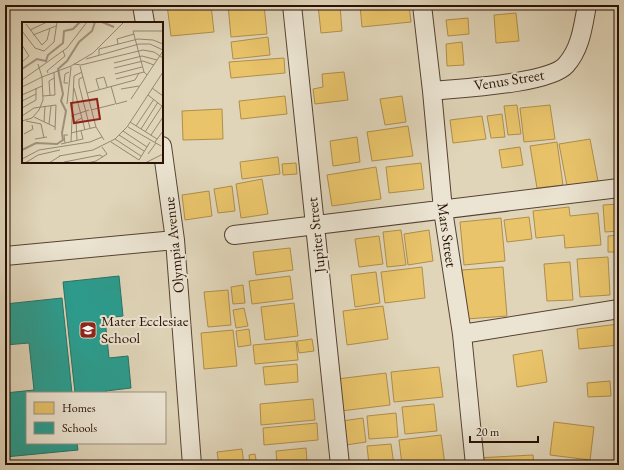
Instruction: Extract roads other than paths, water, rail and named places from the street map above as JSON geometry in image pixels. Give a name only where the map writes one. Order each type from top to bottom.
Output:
[{"type":"street","points":[[142,5],[145,22]]},
{"type":"street","name":"Jupiter Street","points":[[292,5],[340,465]]},
{"type":"street","name":"Mars Street","points":[[422,5],[432,90],[443,210],[462,334],[475,465]]},
{"type":"street","name":"Venus Street","points":[[432,90],[531,80],[550,74],[565,66],[575,52],[582,33],[587,5]]},
{"type":"street","name":"Olympia Avenue","points":[[163,153],[175,240],[192,465]]},
{"type":"street","points":[[234,235],[619,188]]},
{"type":"street","points":[[5,256],[175,240]]},
{"type":"street","points":[[462,334],[619,308]]},
{"type":"place","name":"Mater Ecclesiae School","points":[[88,330]]}]
